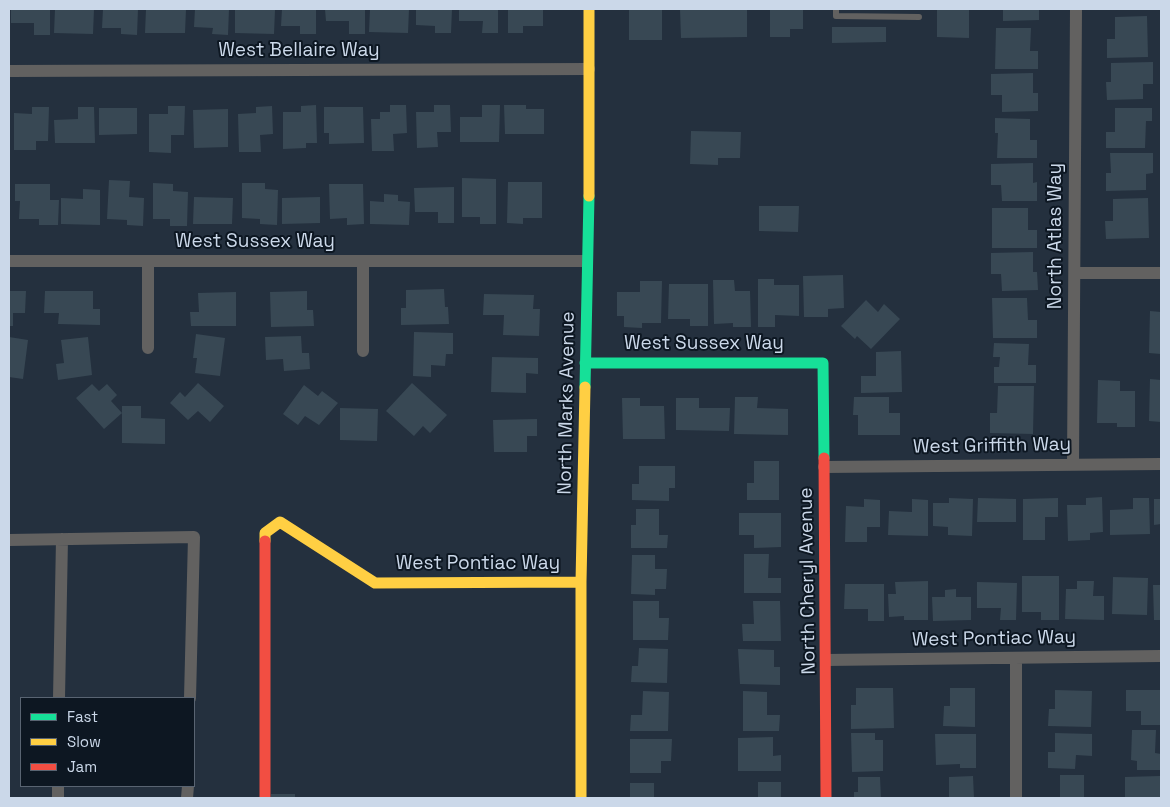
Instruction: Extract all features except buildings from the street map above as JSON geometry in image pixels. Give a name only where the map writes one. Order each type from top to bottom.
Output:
[{"type":"street","name":"North Marks Avenue","points":[[581,798],[581,582],[586,362],[586,261],[589,219],[590,9]]},
{"type":"street","name":"North Atlas Way","points":[[1073,464],[1076,9]]},
{"type":"street","name":"West Bellaire Way","points":[[9,71],[589,69]]},
{"type":"street","name":"West Sussex Way","points":[[9,261],[586,261]]},
{"type":"street","points":[[148,261],[148,348]]},
{"type":"street","points":[[363,261],[363,351]]},
{"type":"street","points":[[1075,274],[1161,273]]},
{"type":"street","name":"West Sussex Way","points":[[586,362],[823,363]]},
{"type":"street","name":"North Cheryl Avenue","points":[[823,363],[826,798]]},
{"type":"street","name":"West Griffith Way","points":[[824,467],[1161,464]]},
{"type":"street","name":"West Pontiac Way","points":[[265,798],[265,533],[280,522],[376,583],[581,582]]},
{"type":"street","points":[[9,540],[194,537],[190,697]]},
{"type":"street","points":[[59,697],[62,539]]},
{"type":"street","name":"West Pontiac Way","points":[[826,660],[1161,656]]},
{"type":"street","points":[[1016,659],[1016,798]]},
{"type":"lane","points":[[836,9],[836,16],[919,17]]},
{"type":"traffic: fast","points":[[585,387],[589,196]]},
{"type":"traffic: fast","points":[[585,363],[823,363],[824,458]]},
{"type":"traffic: slow","points":[[589,9],[589,196]]},
{"type":"traffic: slow","points":[[581,798],[581,582],[585,387]]},
{"type":"traffic: slow","points":[[265,541],[265,533],[280,522],[375,583],[581,582]]},
{"type":"traffic: jam","points":[[824,458],[826,798]]},
{"type":"traffic: jam","points":[[265,541],[265,798]]}]
